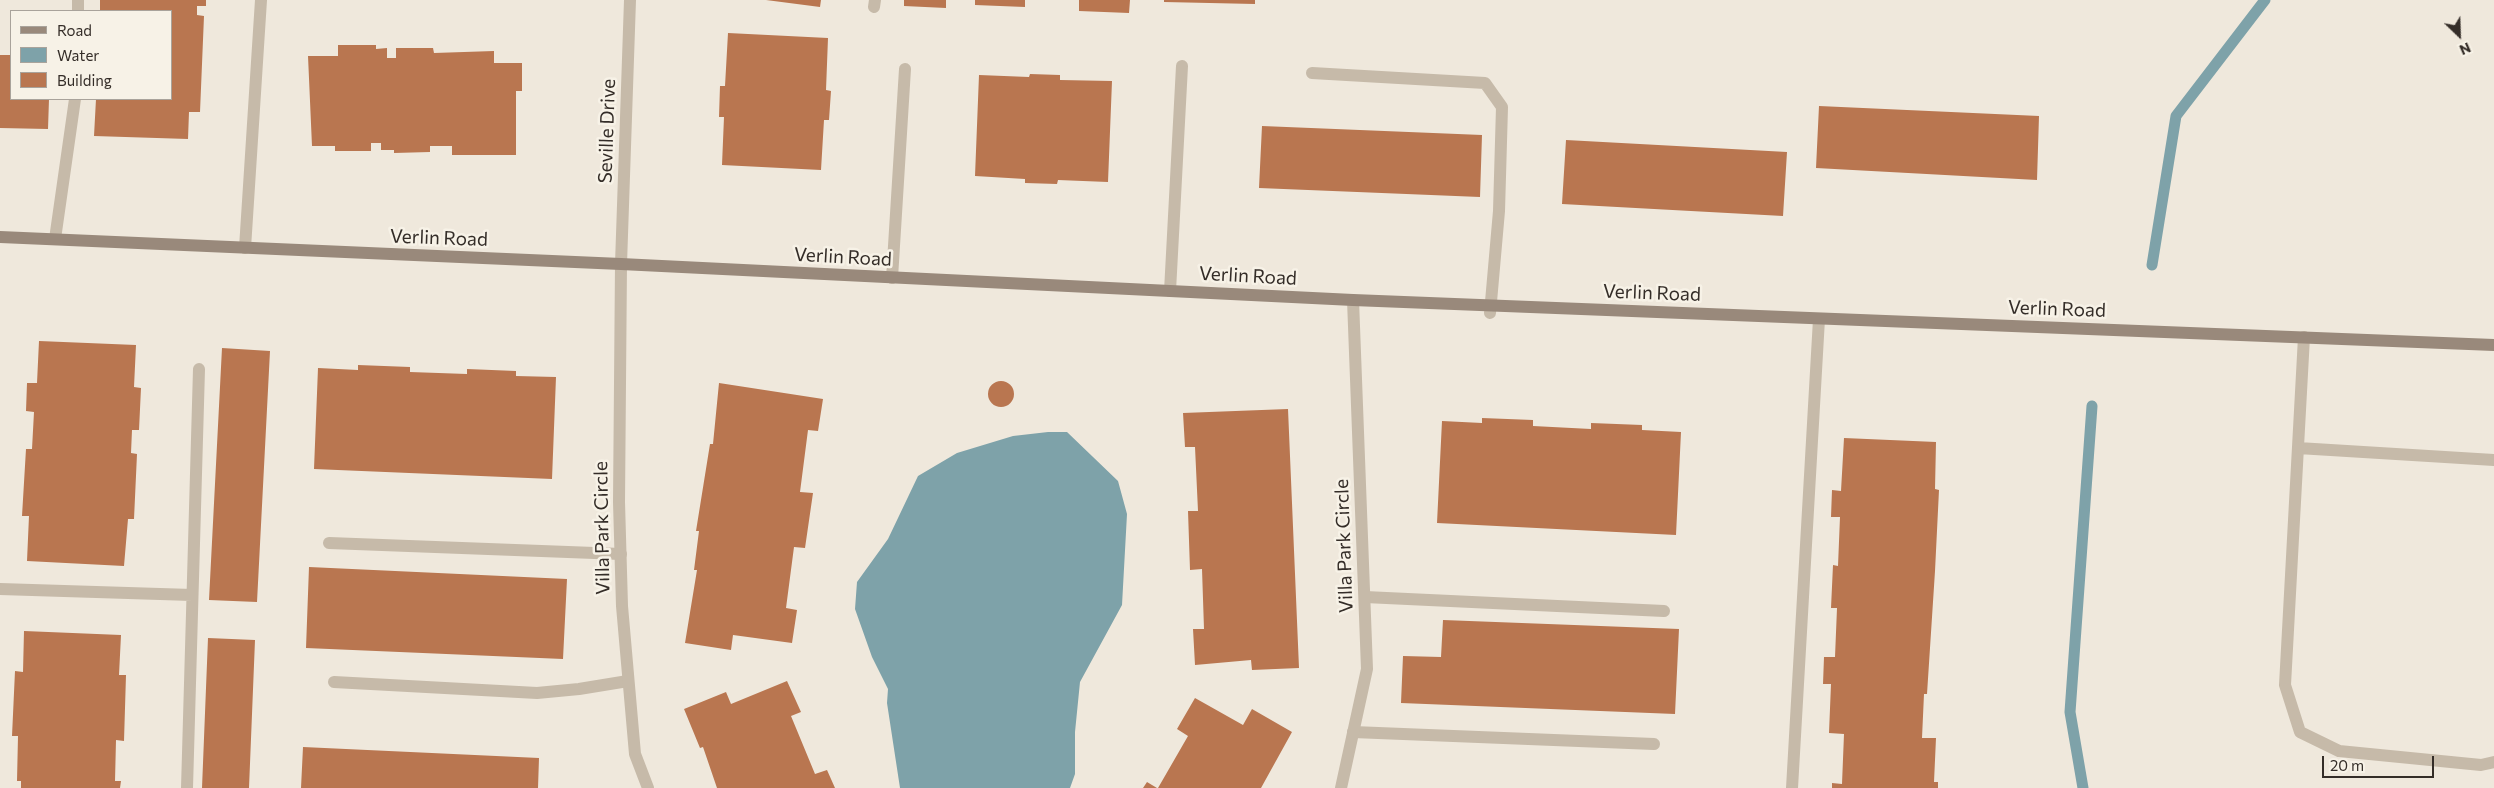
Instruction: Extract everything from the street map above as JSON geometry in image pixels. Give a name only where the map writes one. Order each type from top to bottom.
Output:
[{"type":"street","points":[[245,248],[261,0]]},
{"type":"street","name":"Seville Drive","points":[[621,264],[630,0]]},
{"type":"street","points":[[1170,291],[1182,66]]},
{"type":"street","points":[[892,278],[905,69]]},
{"type":"street","points":[[1312,73],[1485,83],[1502,107],[1499,211],[1490,309]]},
{"type":"street","points":[[55,239],[75,100]]},
{"type":"street","name":"Verlin Road","points":[[0,237],[621,264],[1353,300],[1490,309],[1819,319],[2494,345]]},
{"type":"street","name":"Villa Park Circle","points":[[621,264],[619,502],[621,554],[634,754],[648,788]]},
{"type":"street","name":"Villa Park Circle","points":[[1341,788],[1367,669],[1353,300]]},
{"type":"street","points":[[1792,788],[1819,319]]},
{"type":"street","points":[[2304,337],[2286,685],[2300,732],[2339,751],[2481,765],[2494,762]]},
{"type":"street","points":[[187,788],[199,370]]},
{"type":"street","points":[[2298,448],[2494,460]]},
{"type":"street","points":[[329,543],[621,554]]},
{"type":"street","points":[[0,589],[192,596]]},
{"type":"street","points":[[1364,598],[1664,611]]},
{"type":"street","points":[[334,682],[537,693],[579,689],[628,681]]},
{"type":"street","points":[[1353,732],[1654,744]]},
{"type":"water","points":[[1067,432],[1118,481],[1127,514],[1122,605],[1080,682],[1075,732],[1075,774],[1070,788],[900,788],[887,703],[888,689],[872,657],[855,609],[857,582],[888,539],[918,476],[957,453],[1013,436]]},
{"type":"building","points":[[100,0],[206,0],[206,6],[197,6],[197,15],[204,16],[200,112],[189,112],[188,139],[94,136],[96,100],[172,100],[172,10],[100,10]]},
{"type":"building","points":[[766,0],[821,0],[820,7]]},
{"type":"building","points":[[904,0],[946,0],[946,8],[904,6]]},
{"type":"building","points":[[975,0],[1025,0],[1025,7],[975,5]]},
{"type":"building","points":[[1079,0],[1130,0],[1129,13],[1079,11]]},
{"type":"building","points":[[1164,0],[1255,0],[1255,4],[1164,2]]},
{"type":"building","points":[[728,33],[828,38],[826,90],[831,91],[829,120],[824,120],[821,170],[722,165],[724,117],[719,117],[720,86],[725,86]]},
{"type":"building","points":[[338,45],[376,45],[376,49],[387,48],[387,58],[396,58],[396,48],[433,48],[434,53],[494,51],[494,63],[522,63],[522,91],[516,91],[516,155],[452,155],[452,146],[430,146],[430,152],[394,153],[394,150],[381,150],[381,143],[371,143],[371,151],[335,151],[335,146],[312,146],[308,56],[338,56]]},
{"type":"building","points":[[0,55],[10,55],[10,100],[49,100],[48,129],[0,128]]},
{"type":"building","points":[[1030,74],[1060,75],[1060,80],[1112,81],[1108,182],[1058,180],[1057,184],[1025,183],[1025,179],[975,176],[979,75],[1029,77]]},
{"type":"building","points":[[1819,106],[2039,116],[2037,180],[1816,168]]},
{"type":"building","points":[[1262,126],[1482,135],[1480,197],[1259,188]]},
{"type":"building","points":[[1566,140],[1787,152],[1783,216],[1562,204]]},
{"type":"building","points":[[39,341],[136,345],[134,387],[141,388],[139,430],[132,430],[131,453],[137,454],[134,519],[128,519],[124,566],[27,561],[29,516],[22,516],[26,449],[32,449],[34,412],[26,411],[27,383],[37,383]]},
{"type":"building","points":[[222,348],[270,351],[257,602],[209,600]]},
{"type":"building","points":[[358,365],[410,367],[410,372],[467,374],[467,369],[516,371],[516,376],[556,377],[552,479],[314,469],[318,368],[358,370]]},
{"type":"building","points":[[1001,381],[1010,385],[1014,394],[1010,403],[1001,407],[992,403],[988,394],[992,385]]},
{"type":"building","points":[[719,383],[823,399],[818,431],[808,430],[800,492],[813,493],[805,548],[794,547],[786,608],[797,610],[792,643],[733,635],[731,650],[685,643],[697,570],[694,570],[699,531],[696,531],[710,444],[713,444]]},
{"type":"building","points":[[1288,409],[1299,668],[1252,670],[1251,660],[1195,665],[1193,629],[1204,629],[1202,569],[1190,570],[1188,511],[1198,511],[1195,447],[1185,447],[1183,413]]},
{"type":"building","points":[[1482,418],[1533,420],[1533,426],[1591,429],[1591,423],[1642,425],[1642,430],[1681,432],[1676,535],[1437,523],[1442,421],[1482,423]]},
{"type":"building","points":[[1844,438],[1936,442],[1935,489],[1939,490],[1927,694],[1924,694],[1922,738],[1936,738],[1934,782],[1938,782],[1938,788],[1832,788],[1832,783],[1842,784],[1844,734],[1829,733],[1831,684],[1823,684],[1824,657],[1835,657],[1837,608],[1831,608],[1833,565],[1838,566],[1840,517],[1831,517],[1832,490],[1841,491]]},
{"type":"building","points":[[309,567],[567,579],[563,659],[306,648]]},
{"type":"building","points":[[1443,620],[1679,629],[1675,714],[1401,703],[1403,656],[1441,657]]},
{"type":"building","points":[[24,631],[121,635],[119,675],[126,675],[124,741],[116,740],[115,781],[121,781],[120,788],[21,788],[21,781],[17,781],[18,736],[12,736],[15,671],[23,672]]},
{"type":"building","points":[[208,638],[255,640],[249,788],[202,788]]},
{"type":"building","points":[[787,681],[801,712],[791,716],[815,774],[827,770],[835,788],[717,788],[703,747],[700,748],[684,709],[726,692],[731,704]]},
{"type":"building","points":[[1195,698],[1243,725],[1252,709],[1292,732],[1261,788],[1158,788],[1188,736],[1177,729]]},
{"type":"building","points":[[303,747],[539,758],[538,788],[301,788]]},
{"type":"building","points":[[1147,782],[1157,788],[1143,788]]},
{"type":"waterway","points":[[2152,265],[2176,116],[2265,0]]},
{"type":"waterway","points":[[2083,788],[2070,712],[2092,406]]}]
